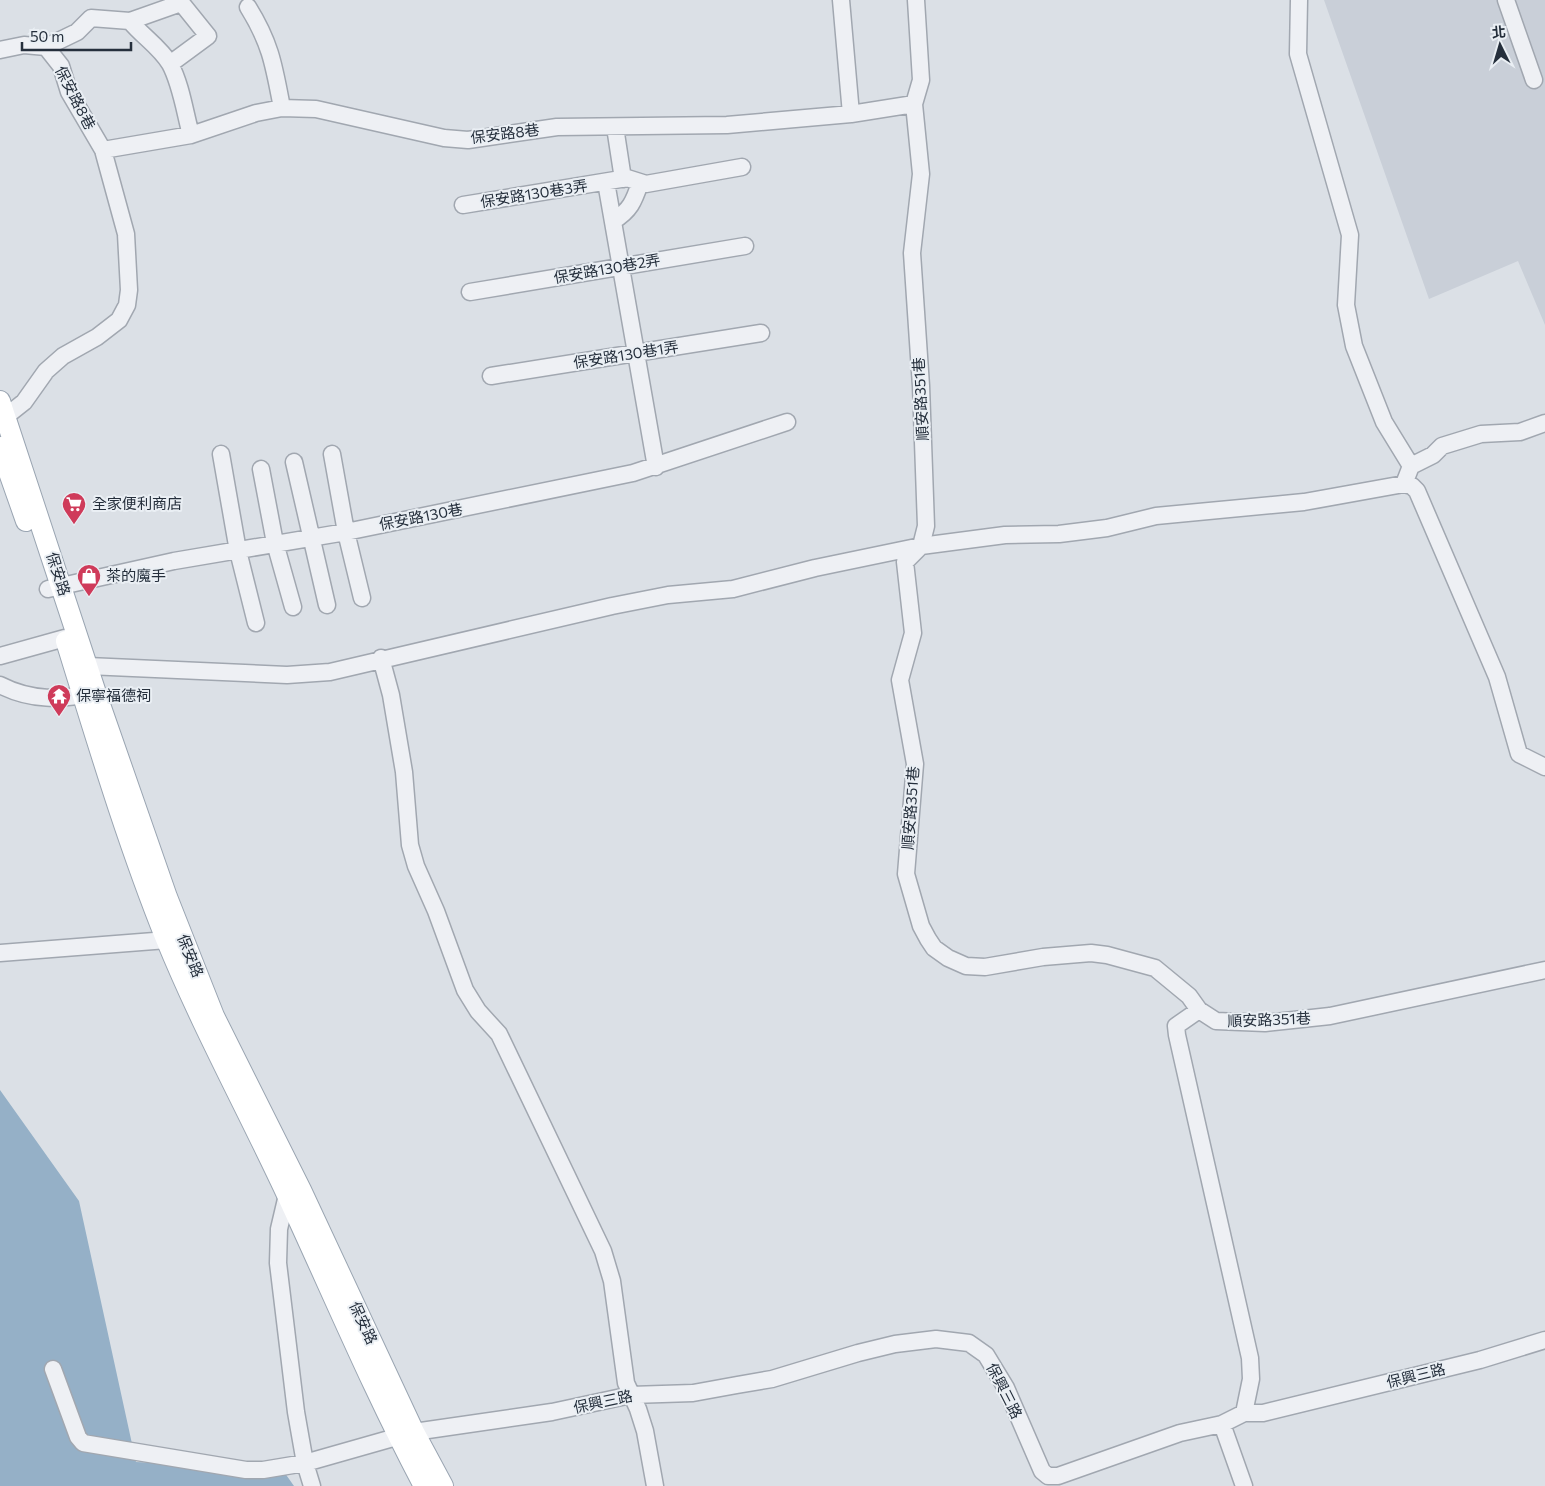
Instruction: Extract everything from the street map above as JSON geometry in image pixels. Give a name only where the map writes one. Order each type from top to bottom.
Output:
[{"type":"main road","name":"保安路","points":[[2,414],[89,694],[144,881],[166,940],[206,1030],[406,1434],[443,1486]]},
{"type":"main road","name":"保安路","points":[[0,447],[4,468],[55,587],[65,638],[81,668]]},
{"type":"main road","name":"保安路","points":[[89,694],[214,1016],[301,1190],[406,1434],[424,1486]]},
{"type":"street","points":[[841,0],[851,114]]},
{"type":"street","name":"順安路351巷","points":[[916,0],[921,80],[914,104],[921,174],[912,253],[921,386],[926,526],[920,546],[905,562],[913,633],[900,680],[914,764],[906,874],[921,926],[928,939],[934,948],[948,958],[966,966],[1002,966],[1043,957],[1091,953],[1140,962],[1155,968],[1181,988],[1199,1010],[1216,1021],[1294,1022],[1545,970]]},
{"type":"street","points":[[1299,0],[1298,54],[1350,235],[1346,305],[1354,346],[1384,422],[1411,466]]},
{"type":"street","points":[[1506,0],[1534,80]]},
{"type":"street","points":[[0,50],[24,45],[46,47],[77,32],[91,18],[130,21],[180,1],[208,36],[170,64]]},
{"type":"street","points":[[248,6],[261,28],[270,50],[282,108]]},
{"type":"street","points":[[130,21],[170,64],[192,135]]},
{"type":"street","name":"保安路8巷","points":[[2,414],[24,402],[46,371],[63,356],[120,320],[129,290],[126,234],[103,150],[69,92],[60,66],[46,47]]},
{"type":"street","name":"保安路8巷","points":[[103,150],[192,135],[256,113],[282,108],[316,109],[444,138],[468,140],[557,127],[726,125],[851,114],[914,104]]},
{"type":"street","points":[[615,127],[623,179],[633,178],[640,183],[646,184],[742,167]]},
{"type":"street","name":"保安路130巷3弄","points":[[463,205],[623,179]]},
{"type":"street","points":[[606,182],[656,467]]},
{"type":"street","points":[[612,221],[624,214],[633,204],[640,183]]},
{"type":"street","name":"保安路130巷2弄","points":[[470,292],[745,246]]},
{"type":"street","name":"保安路130巷1弄","points":[[491,376],[761,333]]},
{"type":"street","name":"保安路130巷","points":[[55,587],[174,561],[346,532],[576,486],[656,467],[787,422]]},
{"type":"street","points":[[1404,484],[1411,466],[1450,444],[1481,434],[1520,432],[1545,423]]},
{"type":"street","points":[[221,454],[238,551],[256,624]]},
{"type":"street","points":[[332,454],[346,532],[362,598]]},
{"type":"street","points":[[294,462],[327,605]]},
{"type":"street","points":[[261,469],[275,543],[293,607]]},
{"type":"street","points":[[81,668],[287,675],[330,672],[381,658],[612,606],[668,595],[733,589],[815,568],[920,546],[1005,535],[1059,534],[1107,528],[1156,516],[1304,502],[1404,484],[1412,486],[1417,491],[1491,662],[1519,754],[1545,767]]},
{"type":"street","points":[[0,656],[65,638]]},
{"type":"street","points":[[381,658],[392,695],[404,772],[410,845],[416,866],[436,911],[466,990],[478,1011],[499,1034],[603,1251],[612,1281],[626,1383],[645,1431],[655,1486]]},
{"type":"street","points":[[0,685],[26,696],[53,699],[89,694]]},
{"type":"street","points":[[0,953],[166,940]]},
{"type":"street","points":[[1199,1010],[1176,1026],[1177,1035],[1250,1358],[1251,1379],[1244,1413]]},
{"type":"street","points":[[287,1195],[279,1229],[278,1263],[296,1412],[305,1463],[312,1486]]},
{"type":"street","name":"保興三路","points":[[52,1368],[78,1437],[83,1444],[255,1470],[305,1463],[406,1434],[552,1412],[631,1394],[692,1393],[737,1386],[772,1379],[835,1358],[896,1344],[945,1340],[969,1343],[986,1355],[1006,1388],[1042,1472],[1048,1476],[1069,1473],[1180,1433],[1222,1424],[1244,1413],[1263,1413],[1473,1362],[1545,1340]]},
{"type":"street","points":[[1222,1424],[1244,1486]]},
{"type":"shaded area","points":[[1324,0],[1545,0],[1545,325],[1518,261],[1429,299]]},
{"type":"water","points":[[0,1090],[79,1201],[136,1462],[282,1469],[294,1486],[0,1486]]},
{"type":"place","name":"全家便利商店","points":[[74,525]]},
{"type":"place","name":"茶的魔手","points":[[89,597]]},
{"type":"place","name":"保寧福德祠","points":[[59,717]]}]
